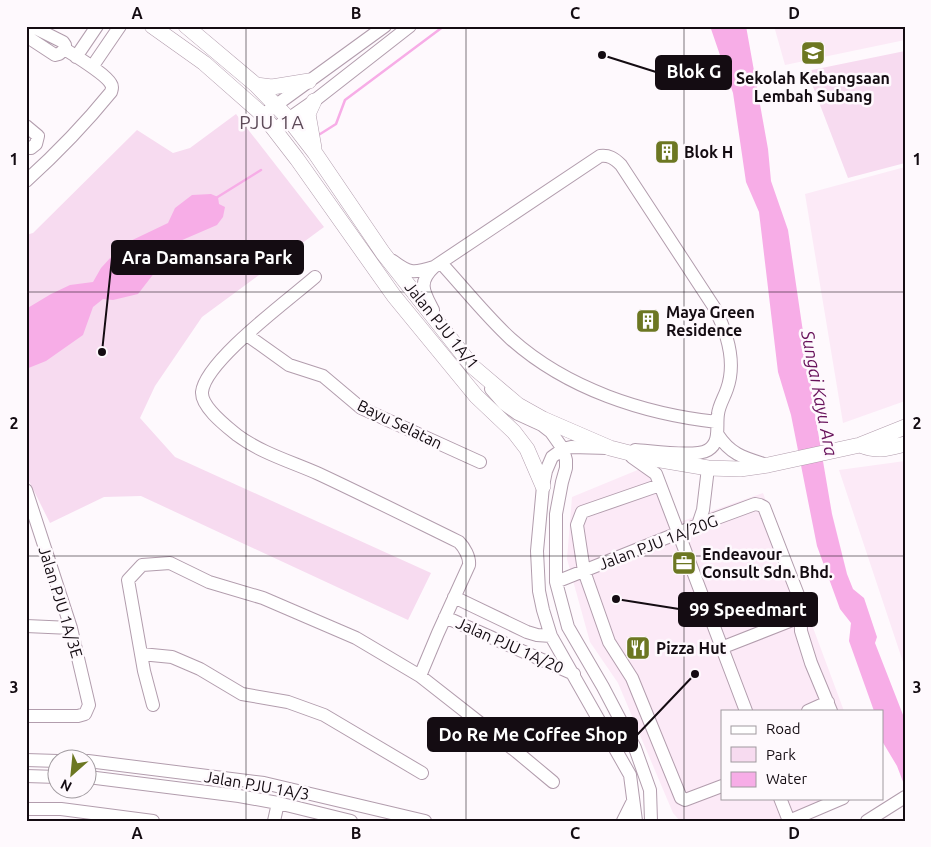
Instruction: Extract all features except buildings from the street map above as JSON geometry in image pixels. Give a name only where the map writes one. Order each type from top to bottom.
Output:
[{"type":"main road","name":"Jalan PJU 1A/1","points":[[152,26],[204,63],[263,115],[394,296],[476,396],[514,432],[528,449],[543,486]]},
{"type":"main road","name":"Jalan PJU 1A/1","points":[[186,26],[256,85],[288,118],[315,153],[383,253],[472,366],[518,405],[543,419],[626,453],[708,468],[740,469],[858,446],[905,427]]},
{"type":"main road","points":[[256,85],[272,87],[308,81]]},
{"type":"main road","points":[[314,101],[308,114],[315,153]]},
{"type":"main road","points":[[858,446],[872,450],[883,450],[905,444]]},
{"type":"street","points":[[76,57],[97,26]]},
{"type":"street","points":[[92,67],[120,26]]},
{"type":"street","points":[[263,115],[385,26]]},
{"type":"street","points":[[274,129],[314,101],[410,26]]},
{"type":"street","points":[[26,28],[33,27],[63,42],[65,50]]},
{"type":"street","points":[[26,36],[55,55],[65,50]]},
{"type":"street","points":[[26,181],[52,158],[87,122],[111,92],[112,86],[110,82],[92,67],[65,50]]},
{"type":"street","points":[[26,126],[38,136],[31,146],[52,158]]},
{"type":"street","points":[[441,326],[424,291],[423,282],[428,274],[438,265],[600,156],[607,156],[614,158],[621,165],[720,318],[730,347],[731,359],[730,378],[720,405],[718,428],[714,444],[708,450],[695,454],[610,448],[571,447],[563,449],[551,432],[542,425],[518,414],[504,404],[472,366]]},
{"type":"street","points":[[383,253],[405,270],[414,272],[438,265]]},
{"type":"street","points":[[438,265],[512,339],[563,376],[635,406],[718,428],[729,450],[768,465]]},
{"type":"street","points":[[315,277],[247,334],[219,362],[205,383],[202,393],[204,403],[209,410],[238,436],[459,542],[470,561],[420,676]]},
{"type":"street","name":"Bayu Selatan","points":[[247,334],[289,365],[323,376],[361,408],[480,462]]},
{"type":"street","name":"Jalan PJU 1A/20","points":[[636,821],[630,775],[551,636],[542,610],[537,551],[543,486],[552,457],[563,449],[566,468],[556,514],[556,582],[568,627],[602,687],[639,759],[650,790],[651,821]]},
{"type":"street","points":[[626,453],[646,465],[656,474],[746,710]]},
{"type":"street","points":[[698,525],[703,510],[708,468]]},
{"type":"street","points":[[660,485],[582,512],[577,525],[584,571],[608,642],[632,678],[681,798],[685,800],[721,786]]},
{"type":"street","name":"Jalan PJU 1A/3E","points":[[26,490],[71,628],[89,704],[85,714],[78,716],[26,716]]},
{"type":"street","name":"Jalan PJU 1A/20G","points":[[556,582],[755,504],[764,507],[800,600],[800,616]]},
{"type":"street","points":[[153,705],[128,580],[142,564],[170,563],[209,582],[263,598],[356,638],[420,676],[552,782]]},
{"type":"street","points":[[454,597],[527,632],[551,636]]},
{"type":"street","points":[[722,648],[800,616],[801,631],[811,663],[830,706],[812,710]]},
{"type":"street","name":"Jalan PJU 1A/20","points":[[445,617],[574,674]]},
{"type":"street","points":[[26,626],[71,628]]},
{"type":"street","points":[[142,654],[172,657],[200,669],[242,694],[288,702],[324,715],[422,773]]},
{"type":"street","points":[[639,759],[660,749]]},
{"type":"street","points":[[26,760],[48,760]]},
{"type":"street","name":"Jalan PJU 1A/3","points":[[98,762],[264,783],[425,821]]},
{"type":"street","points":[[26,776],[48,777]]},
{"type":"street","name":"Jalan PJU 1A/3","points":[[98,778],[239,796],[278,803],[351,821]]},
{"type":"street","points":[[872,819],[905,797]]},
{"type":"street","points":[[623,821],[634,799]]},
{"type":"street","points":[[781,800],[789,821],[838,800]]},
{"type":"street","points":[[274,821],[278,803]]},
{"type":"street","points":[[26,809],[60,809],[153,821]]},
{"type":"shaded area","name":"Sekolah Kebangsaan Lembah Subang","points":[[774,26],[905,26],[905,40],[785,65]]},
{"type":"shaded area","points":[[905,167],[905,401],[843,423],[805,194]]},
{"type":"shaded area","points":[[905,461],[905,668],[839,470]]},
{"type":"shaded area","points":[[640,469],[656,474],[680,522],[763,493],[844,710],[721,710],[721,800],[852,800],[797,821],[680,821],[673,813],[618,683],[590,642],[567,559],[572,497]]},
{"type":"green space","points":[[905,51],[905,163],[848,178],[807,71]]},
{"type":"green space","points":[[236,114],[324,227],[202,317],[155,386],[140,418],[175,457],[431,573],[408,620],[141,496],[104,497],[50,523],[26,475],[26,235],[33,233],[137,130],[173,153],[190,148]]},
{"type":"water","points":[[710,26],[746,26],[768,149],[771,181],[788,230],[832,514],[847,574],[853,589],[864,598],[877,637],[875,643],[905,720],[905,787],[897,766],[884,744],[884,710],[874,710],[849,641],[851,623],[840,609],[817,546],[791,415],[778,372],[759,212],[746,182],[733,93]]},
{"type":"water","points":[[211,194],[218,197],[219,204],[225,207],[223,217],[217,225],[180,241],[173,255],[162,263],[138,294],[113,300],[103,299],[93,307],[83,335],[46,361],[26,369],[26,309],[70,285],[93,282],[101,268],[122,245],[168,223],[175,208],[192,195]]},
{"type":"waterway","points":[[317,136],[336,124],[345,100],[444,26]]},
{"type":"waterway","points":[[216,198],[261,170]]},
{"type":"place","name":"Sekolah Kebangsaan Lembah Subang","points":[[813,53]]},
{"type":"place","name":"Blok G","points":[[602,55]]},
{"type":"place","name":"Blok H","points":[[667,152]]},
{"type":"place","name":"Maya Green Residence","points":[[648,321]]},
{"type":"place","name":"Ara Damansara Park","points":[[102,352]]},
{"type":"place","name":"Endeavour Consult Sdn. Bhd.","points":[[684,563]]},
{"type":"place","name":"99 Speedmart","points":[[616,599]]},
{"type":"place","name":"Pizza Hut","points":[[638,648]]},
{"type":"place","name":"Do Re Me Coffee Shop","points":[[695,674]]},
{"type":"district","name":"PJU 1A","points":[[272,122]]},
{"type":"water label","name":"Sungai Kayu Ara","points":[[820,393]]}]
